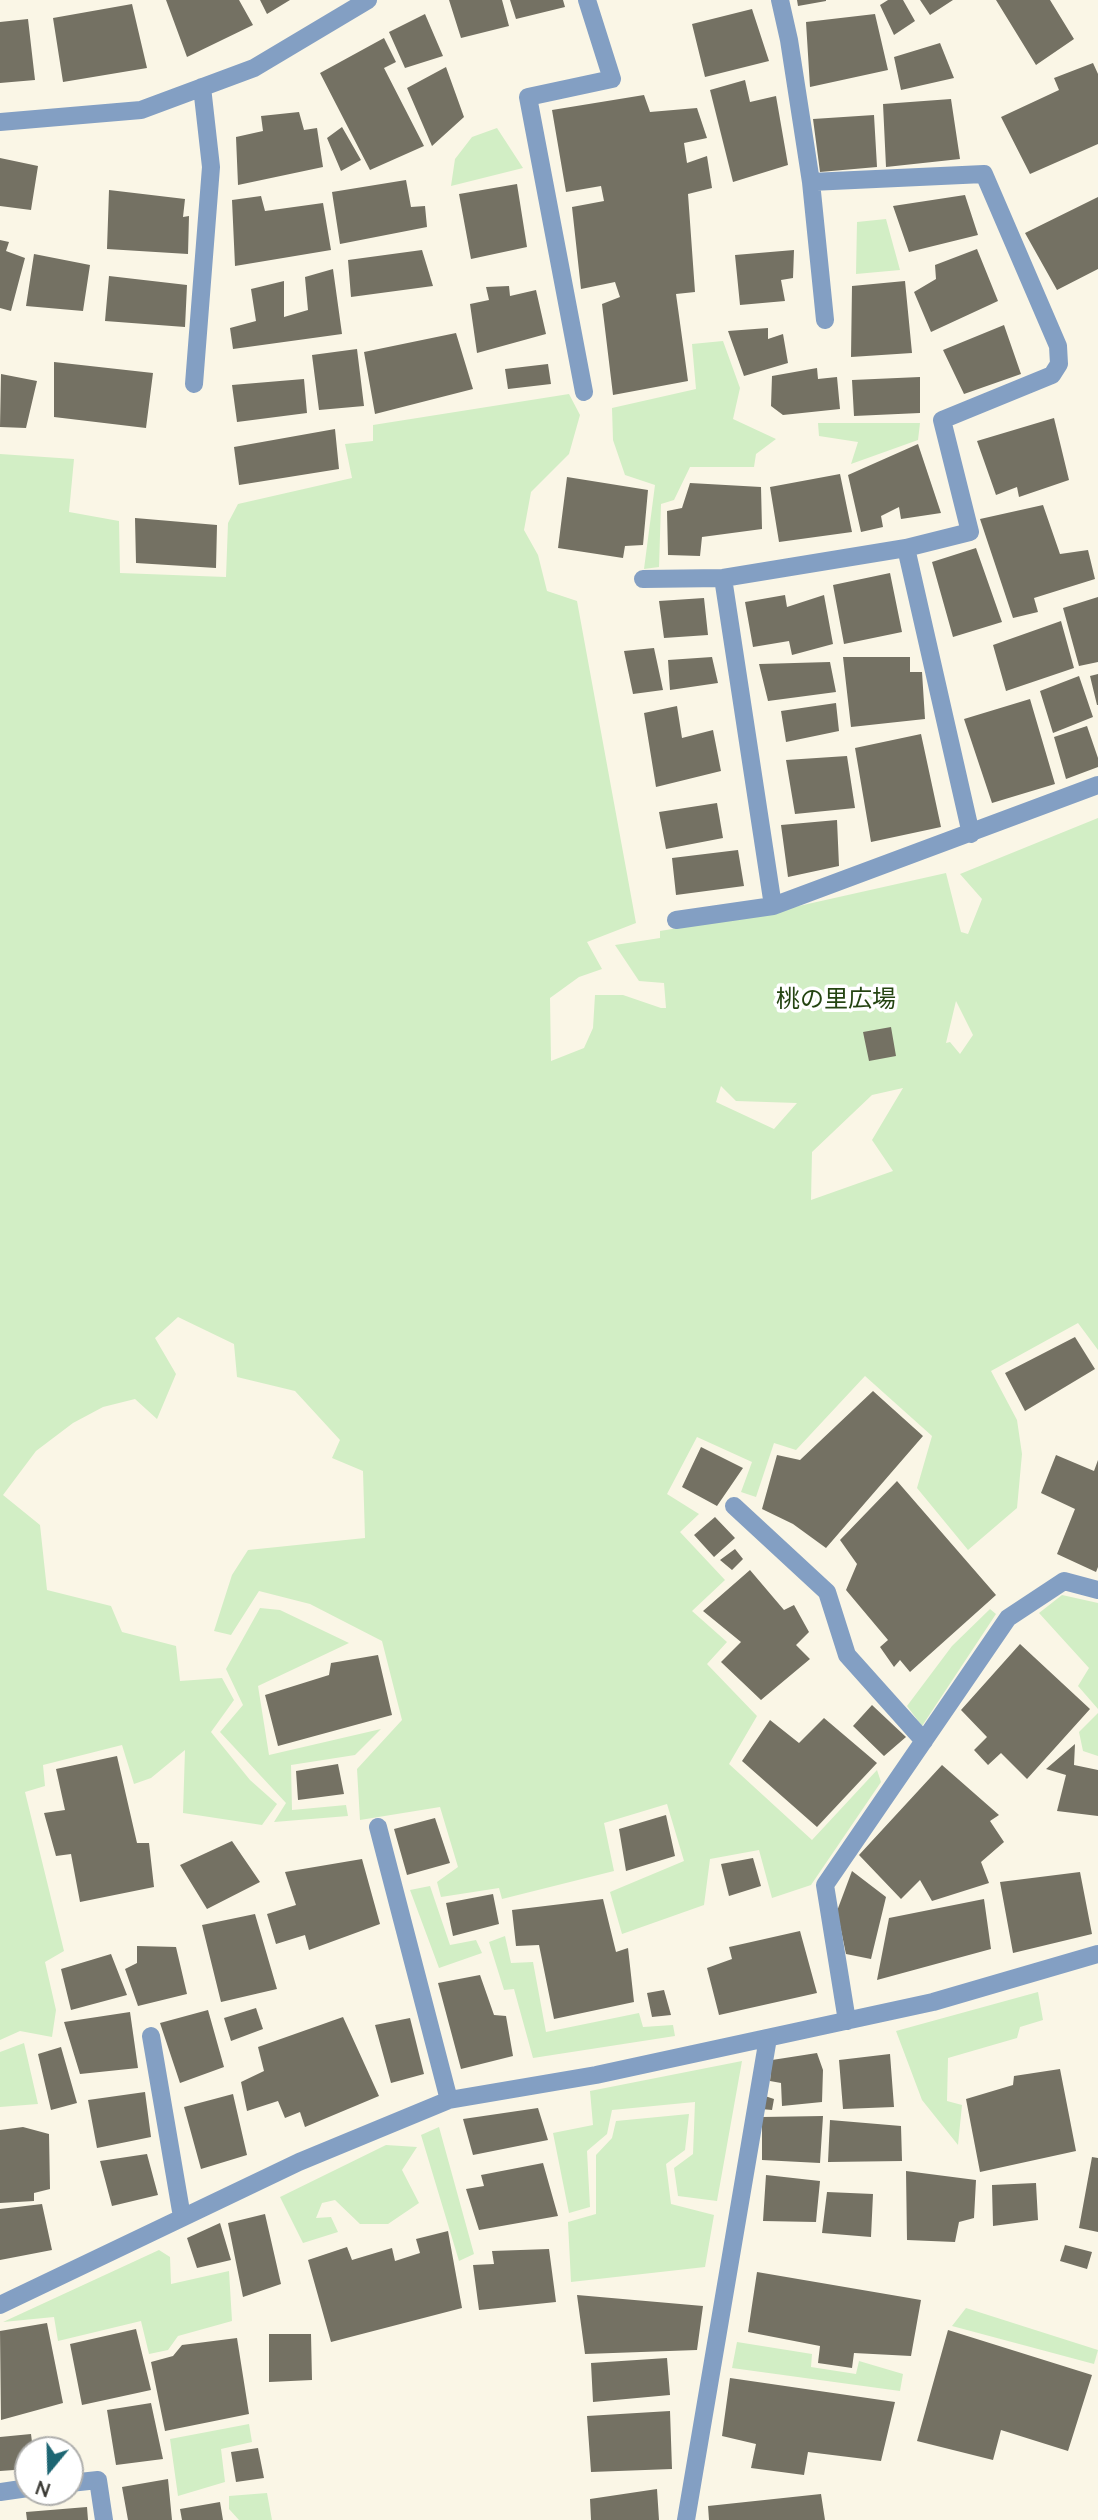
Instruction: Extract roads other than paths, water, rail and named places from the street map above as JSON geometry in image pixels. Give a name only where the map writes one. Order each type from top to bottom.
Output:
[{"type":"street","points":[[0,122],[141,110],[254,68],[368,0]]},
{"type":"street","points":[[584,392],[528,97],[612,79],[587,0]]},
{"type":"street","points":[[780,0],[789,40],[811,182],[824,320]]},
{"type":"street","points":[[194,384],[211,167],[202,87]]},
{"type":"street","points":[[643,579],[723,578],[906,548],[970,532],[942,420],[1052,374],[1059,363],[1058,345],[984,174],[811,182]]},
{"type":"street","points":[[906,548],[971,834]]},
{"type":"street","points":[[723,578],[773,906]]},
{"type":"street","points":[[676,920],[773,906],[1098,785]]},
{"type":"street","points":[[734,1506],[827,1592],[848,1655],[924,1741]]},
{"type":"street","points":[[847,2021],[825,1885],[1008,1618],[1064,1581],[1098,1590]]},
{"type":"street","points":[[378,1827],[449,2100]]},
{"type":"street","points":[[0,2305],[299,2162],[449,2100],[596,2075],[933,2002],[1098,1954]]},
{"type":"street","points":[[150,2036],[182,2217]]},
{"type":"street","points":[[686,2520],[768,2038]]},
{"type":"street","points":[[84,2482],[98,2480],[104,2520]]},
{"type":"park label","name":"桃の里広場","points":[[836,1000]]}]
